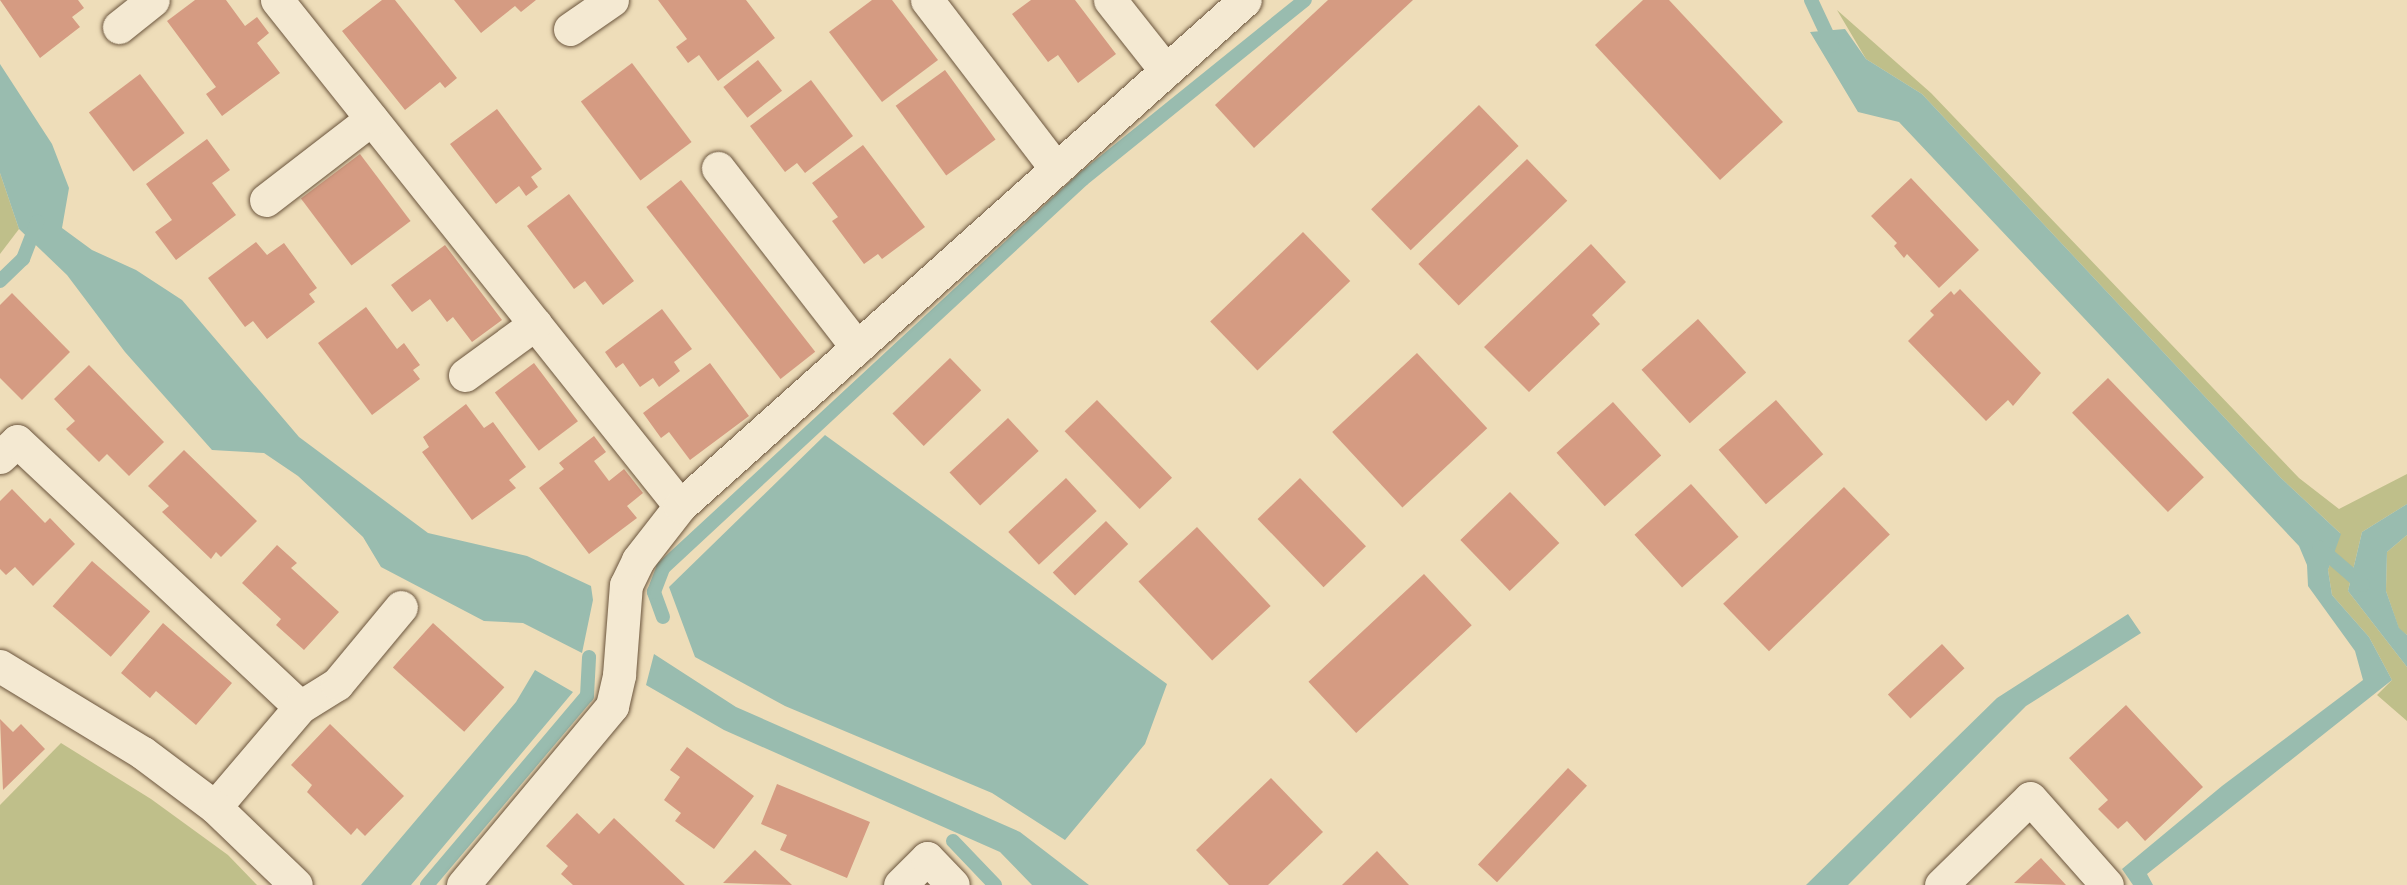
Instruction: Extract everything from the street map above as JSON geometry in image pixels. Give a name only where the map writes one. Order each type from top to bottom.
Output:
[{"type":"street","points":[[119,27],[153,0]]},
{"type":"street","points":[[277,0],[680,506]]},
{"type":"street","points":[[570,29],[612,0]]},
{"type":"street","points":[[927,0],[1056,169]]},
{"type":"street","points":[[1110,0],[1166,71]]},
{"type":"street","points":[[463,885],[612,706],[626,585],[638,560],[680,506],[1245,0]]},
{"type":"street","points":[[266,200],[371,119]]},
{"type":"street","points":[[718,168],[857,347]]},
{"type":"street","points":[[465,375],[535,324]]},
{"type":"street","points":[[0,457],[17,441],[300,707]]},
{"type":"street","points":[[215,807],[300,707],[337,684],[401,607]]},
{"type":"street","points":[[0,666],[143,753],[215,807],[296,885]]},
{"type":"street","points":[[1941,885],[2030,798],[2107,885]]},
{"type":"street","points":[[900,885],[927,858],[954,885]]},
{"type":"green space","points":[[1837,10],[1931,93],[2299,478],[2339,509],[2407,474],[2407,504],[2362,532],[2348,591],[2407,667],[2407,721],[2377,695],[2392,680],[2369,637],[2332,595],[2328,570],[2340,533],[2281,478],[1922,94],[1866,59]]},
{"type":"green space","points":[[0,173],[19,229],[0,254]]},
{"type":"green space","points":[[2407,535],[2407,635],[2399,629],[2386,591],[2387,552]]},
{"type":"green space","points":[[61,743],[151,799],[228,855],[257,885],[0,885],[0,805]]},
{"type":"shaded area","points":[[1845,29],[1866,59],[1922,94],[2281,478],[2341,534],[2328,570],[2332,595],[2369,637],[2392,680],[2147,874],[2153,885],[2133,885],[2122,869],[2222,786],[2363,680],[2355,651],[2308,586],[2307,565],[2299,546],[1899,122],[1858,112],[1810,32]]},
{"type":"shaded area","points":[[0,64],[52,144],[69,188],[62,228],[92,250],[136,270],[182,300],[299,437],[428,533],[527,556],[591,586],[593,600],[582,653],[523,623],[484,621],[381,567],[363,537],[298,476],[264,453],[212,450],[125,352],[67,275],[19,229],[0,173]]},
{"type":"shaded area","points":[[825,435],[1167,684],[1145,744],[1065,840],[992,793],[785,706],[695,657],[669,587]]},
{"type":"shaded area","points":[[2407,504],[2407,535],[2387,552],[2386,591],[2399,628],[2407,635],[2407,667],[2348,591],[2362,532]]},
{"type":"shaded area","points":[[2128,614],[2141,633],[2026,706],[1848,885],[1806,885],[1997,698]]},
{"type":"shaded area","points":[[654,654],[736,707],[1020,832],[1089,885],[1032,885],[1000,852],[724,730],[646,685]]},
{"type":"shaded area","points":[[535,670],[573,692],[411,885],[361,885],[516,702]]},
{"type":"building","points":[[0,0],[78,0],[84,8],[72,17],[80,27],[40,58]]},
{"type":"building","points":[[195,0],[226,0],[245,26],[257,17],[269,33],[257,43],[280,73],[222,116],[206,94],[216,87],[167,21]]},
{"type":"building","points":[[382,0],[395,0],[457,78],[445,88],[440,82],[405,110],[342,31]]},
{"type":"building","points":[[454,0],[536,0],[521,12],[515,6],[481,33]]},
{"type":"building","points":[[658,0],[746,0],[775,38],[718,81],[699,55],[688,63],[676,47],[687,39]]},
{"type":"building","points":[[872,0],[892,0],[938,60],[882,102],[829,32]]},
{"type":"building","points":[[1031,0],[1075,0],[1116,54],[1078,83],[1058,55],[1048,62],[1012,14]]},
{"type":"building","points":[[1328,0],[1413,0],[1254,148],[1215,105]]},
{"type":"building","points":[[1643,0],[1669,0],[1783,122],[1720,180],[1595,45]]},
{"type":"building","points":[[758,60],[782,91],[747,118],[723,87]]},
{"type":"building","points":[[632,63],[692,142],[640,181],[581,102]]},
{"type":"building","points":[[945,70],[996,140],[946,175],[896,106]]},
{"type":"building","points":[[140,74],[185,133],[133,172],[89,113]]},
{"type":"building","points":[[811,80],[853,136],[805,173],[797,163],[785,172],[750,126]]},
{"type":"building","points":[[1479,105],[1519,146],[1411,250],[1371,209]]},
{"type":"building","points":[[497,109],[542,169],[531,177],[538,187],[526,196],[519,186],[496,204],[450,144]]},
{"type":"building","points":[[207,139],[230,170],[212,183],[236,215],[176,260],[155,232],[172,220],[146,184]]},
{"type":"building","points":[[863,145],[925,227],[882,259],[878,254],[864,264],[832,221],[838,217],[812,183]]},
{"type":"building","points":[[360,154],[411,221],[351,266],[301,199]]},
{"type":"building","points":[[1527,159],[1567,201],[1459,306],[1418,264]]},
{"type":"building","points":[[1911,178],[1979,250],[1939,288],[1907,254],[1904,258],[1894,246],[1897,243],[1871,216]]},
{"type":"building","points":[[681,180],[815,352],[781,379],[646,207]]},
{"type":"building","points":[[569,194],[634,281],[603,305],[585,281],[574,289],[527,226]]},
{"type":"building","points":[[1303,232],[1350,281],[1257,371],[1210,322]]},
{"type":"building","points":[[256,242],[267,255],[284,243],[317,288],[309,294],[315,302],[267,339],[253,321],[245,327],[208,278]]},
{"type":"building","points":[[1591,244],[1626,282],[1592,315],[1600,324],[1529,392],[1484,347]]},
{"type":"building","points":[[445,245],[502,320],[472,342],[453,317],[447,322],[430,299],[412,312],[391,285]]},
{"type":"building","points":[[1960,289],[2041,373],[2013,406],[2008,400],[1986,421],[1908,341],[1934,315],[1930,311],[1951,291],[1954,295]]},
{"type":"building","points":[[12,293],[70,352],[22,400],[0,378],[0,305]]},
{"type":"building","points":[[366,307],[397,349],[404,343],[420,365],[413,370],[420,379],[372,415],[318,343]]},
{"type":"building","points":[[662,309],[692,349],[674,362],[680,371],[659,387],[653,378],[640,387],[623,363],[616,368],[605,352]]},
{"type":"building","points":[[1698,319],[1746,373],[1690,423],[1642,370]]},
{"type":"building","points":[[1417,353],[1487,428],[1402,507],[1332,432]]},
{"type":"building","points":[[950,358],[981,390],[924,446],[892,414]]},
{"type":"building","points":[[534,363],[578,421],[539,451],[495,392]]},
{"type":"building","points":[[710,363],[749,416],[690,460],[669,432],[661,438],[643,413]]},
{"type":"building","points":[[89,365],[164,442],[129,476],[107,454],[99,462],[66,429],[75,421],[54,399]]},
{"type":"building","points":[[2108,378],[2204,477],[2168,512],[2072,413]]},
{"type":"building","points":[[1097,400],[1172,478],[1140,509],[1065,431]]},
{"type":"building","points":[[1776,400],[1823,454],[1766,504],[1719,450]]},
{"type":"building","points":[[1613,402],[1661,456],[1605,506],[1557,453]]},
{"type":"building","points":[[466,404],[484,428],[493,422],[526,467],[509,480],[516,488],[472,520],[422,452],[429,447],[423,437]]},
{"type":"building","points":[[1008,418],[1039,451],[980,505],[949,473]]},
{"type":"building","points":[[594,436],[606,452],[594,461],[609,481],[624,469],[643,493],[627,506],[637,518],[589,554],[539,488],[564,469],[559,463]]},
{"type":"building","points":[[184,450],[257,521],[221,557],[216,552],[211,559],[162,512],[169,506],[148,486]]},
{"type":"building","points":[[1066,478],[1097,511],[1039,565],[1008,532]]},
{"type":"building","points":[[1300,478],[1366,546],[1324,587],[1258,519]]},
{"type":"building","points":[[1691,484],[1739,537],[1682,588],[1635,535]]},
{"type":"building","points":[[1844,487],[1890,534],[1769,651],[1723,604]]},
{"type":"building","points":[[12,489],[45,523],[50,518],[75,544],[33,586],[15,567],[6,575],[0,569],[0,501]]},
{"type":"building","points":[[1510,492],[1559,543],[1510,591],[1460,540]]},
{"type":"building","points":[[1106,521],[1128,544],[1075,595],[1053,572]]},
{"type":"building","points":[[1197,527],[1271,606],[1212,661],[1138,582]]},
{"type":"building","points":[[277,545],[297,563],[291,568],[339,612],[304,650],[276,625],[281,619],[242,583]]},
{"type":"building","points":[[92,561],[150,612],[111,657],[53,606]]},
{"type":"building","points":[[1424,574],[1472,625],[1356,733],[1308,682]]},
{"type":"building","points":[[163,623],[232,683],[196,725],[156,691],[150,698],[121,673]]},
{"type":"building","points":[[433,623],[504,687],[464,732],[393,668]]},
{"type":"building","points":[[1942,644],[1965,668],[1910,719],[1888,694]]},
{"type":"building","points":[[2126,705],[2203,787],[2145,841],[2127,821],[2118,829],[2098,809],[2108,800],[2069,758]]},
{"type":"building","points":[[0,719],[13,732],[21,724],[45,749],[3,790]]},
{"type":"building","points":[[330,724],[404,796],[365,836],[357,828],[351,835],[307,792],[312,785],[291,765]]},
{"type":"building","points":[[687,747],[754,796],[714,849],[675,821],[681,813],[664,800],[680,777],[670,770]]},
{"type":"building","points":[[1568,768],[1587,786],[1497,882],[1478,865]]},
{"type":"building","points":[[1271,778],[1323,832],[1268,885],[1229,885],[1196,850]]},
{"type":"building","points":[[777,784],[870,822],[847,878],[780,850],[787,835],[761,824]]},
{"type":"building","points":[[577,813],[599,834],[614,818],[685,885],[573,885],[561,874],[568,866],[546,846]]},
{"type":"building","points":[[755,850],[792,885],[723,883]]},
{"type":"building","points":[[1377,851],[1409,885],[1342,885]]},
{"type":"building","points":[[2041,858],[2066,885],[2014,883]]},
{"type":"waterway","points":[[663,617],[654,592],[663,568],[1083,179],[1305,0]]},
{"type":"waterway","points":[[1811,0],[1832,45]]},
{"type":"waterway","points":[[0,281],[23,259],[37,222]]},
{"type":"waterway","points":[[2319,547],[2363,585]]},
{"type":"waterway","points":[[427,885],[587,696],[589,657]]},
{"type":"waterway","points":[[953,841],[995,885]]}]
